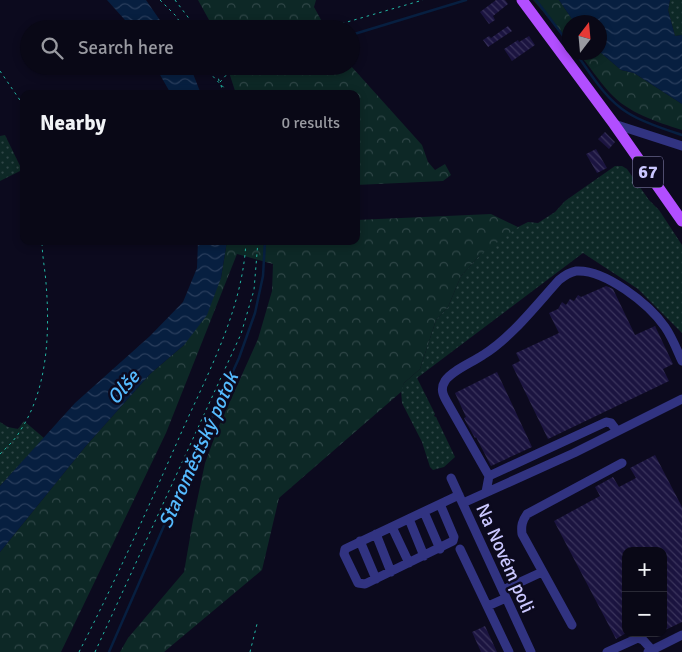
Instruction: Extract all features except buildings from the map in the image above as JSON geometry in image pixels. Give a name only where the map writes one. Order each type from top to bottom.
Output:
[{"type":"main road","name":"67","points":[[522,0],[614,124],[682,221]]},
{"type":"street","points":[[614,124],[682,146]]},
{"type":"street","points":[[486,492],[489,476],[442,394],[442,387],[445,380],[451,374],[486,354],[518,325],[559,280],[567,274],[575,271],[598,274],[622,286],[655,315],[666,328],[682,361]]},
{"type":"street","points":[[440,504],[454,537],[451,544],[376,579],[363,584],[358,583],[344,554],[348,547],[440,504],[486,492],[574,453],[682,399]]},
{"type":"street","points":[[489,476],[606,422],[611,423],[617,431]]},
{"type":"street","points":[[569,440],[574,453]]},
{"type":"street","points":[[572,624],[522,534],[521,526],[526,514],[622,463]]},
{"type":"street","name":"Na Novém poli","points":[[451,478],[531,652]]},
{"type":"street","points":[[424,512],[440,549]]},
{"type":"street","points":[[409,519],[424,556]]},
{"type":"street","points":[[392,527],[409,563]]},
{"type":"street","points":[[376,534],[391,572]]},
{"type":"street","points":[[360,541],[376,579]]},
{"type":"street","points":[[460,549],[509,652]]},
{"type":"street","points":[[488,606],[542,572]]},
{"type":"street","points":[[607,652],[638,638],[643,640],[650,651],[682,635]]},
{"type":"path","points":[[160,0],[178,20]]},
{"type":"path","points":[[175,0],[190,20]]},
{"type":"path","points":[[354,20],[423,0]]},
{"type":"path","points":[[0,71],[20,100]]},
{"type":"path","points":[[211,75],[227,90]]},
{"type":"path","points":[[218,75],[222,90]]},
{"type":"path","points":[[220,82],[226,75]]},
{"type":"path","points":[[0,454],[20,432],[37,398],[48,334],[42,245]]},
{"type":"path","points":[[79,652],[141,524],[214,360],[235,301],[245,245]]},
{"type":"path","points":[[95,652],[241,334],[254,290],[258,245]]},
{"type":"path","points":[[250,652],[258,624]]},
{"type":"green space","points":[[198,0],[316,0],[314,7],[321,20],[209,20]]},
{"type":"green space","points":[[533,0],[559,0],[569,15],[562,15],[562,34]]},
{"type":"green space","points":[[670,0],[682,0],[682,35],[675,36],[668,10]]},
{"type":"green space","points":[[607,58],[621,70],[634,73],[682,104],[682,130],[643,116],[617,100],[584,60],[607,60]]},
{"type":"green space","points":[[230,75],[359,75],[422,145],[428,162],[435,170],[445,164],[451,175],[443,181],[360,185],[360,90],[235,90]]},
{"type":"green space","points":[[5,135],[20,166],[20,171],[0,181],[0,136]]},
{"type":"green space","points":[[615,166],[622,166],[627,169],[649,200],[659,210],[682,245],[682,333],[638,289],[583,253],[417,378],[455,457],[444,467],[433,470],[430,467],[422,442],[402,403],[401,390],[404,383],[420,369],[436,320],[448,307],[461,276],[492,244],[528,222],[538,223],[555,212],[565,201]]},
{"type":"green space","points":[[491,214],[518,227],[479,256],[461,276],[448,307],[436,320],[420,369],[404,383],[401,392],[279,498],[262,570],[164,652],[120,652],[128,638],[184,572],[205,463],[218,428],[258,339],[272,291],[273,264],[237,254],[166,433],[61,652],[0,652],[0,552],[85,447],[150,374],[184,345],[221,278],[226,245],[360,245],[360,220]]},
{"type":"green space","points":[[24,421],[44,438],[0,486],[0,422],[8,427],[18,429]]},
{"type":"water","points":[[107,0],[146,0],[160,20],[125,20]]},
{"type":"water","points":[[559,0],[670,0],[668,10],[675,36],[682,35],[682,104],[634,73],[621,70],[607,58],[607,15],[569,15]]},
{"type":"water","points":[[160,75],[194,75],[199,90],[169,90]]},
{"type":"water","name":"Olše","points":[[198,245],[226,245],[221,278],[207,315],[184,345],[150,374],[85,447],[0,552],[0,486],[75,403],[150,336],[183,302],[197,268]]},
{"type":"waterway","points":[[360,32],[466,0]]},
{"type":"waterway","points":[[536,0],[562,34]]},
{"type":"waterway","points":[[581,60],[612,101],[628,113],[654,126],[682,135]]},
{"type":"waterway","name":"Staroměstský potok","points":[[109,652],[239,358],[255,313],[263,276],[265,245]]}]
